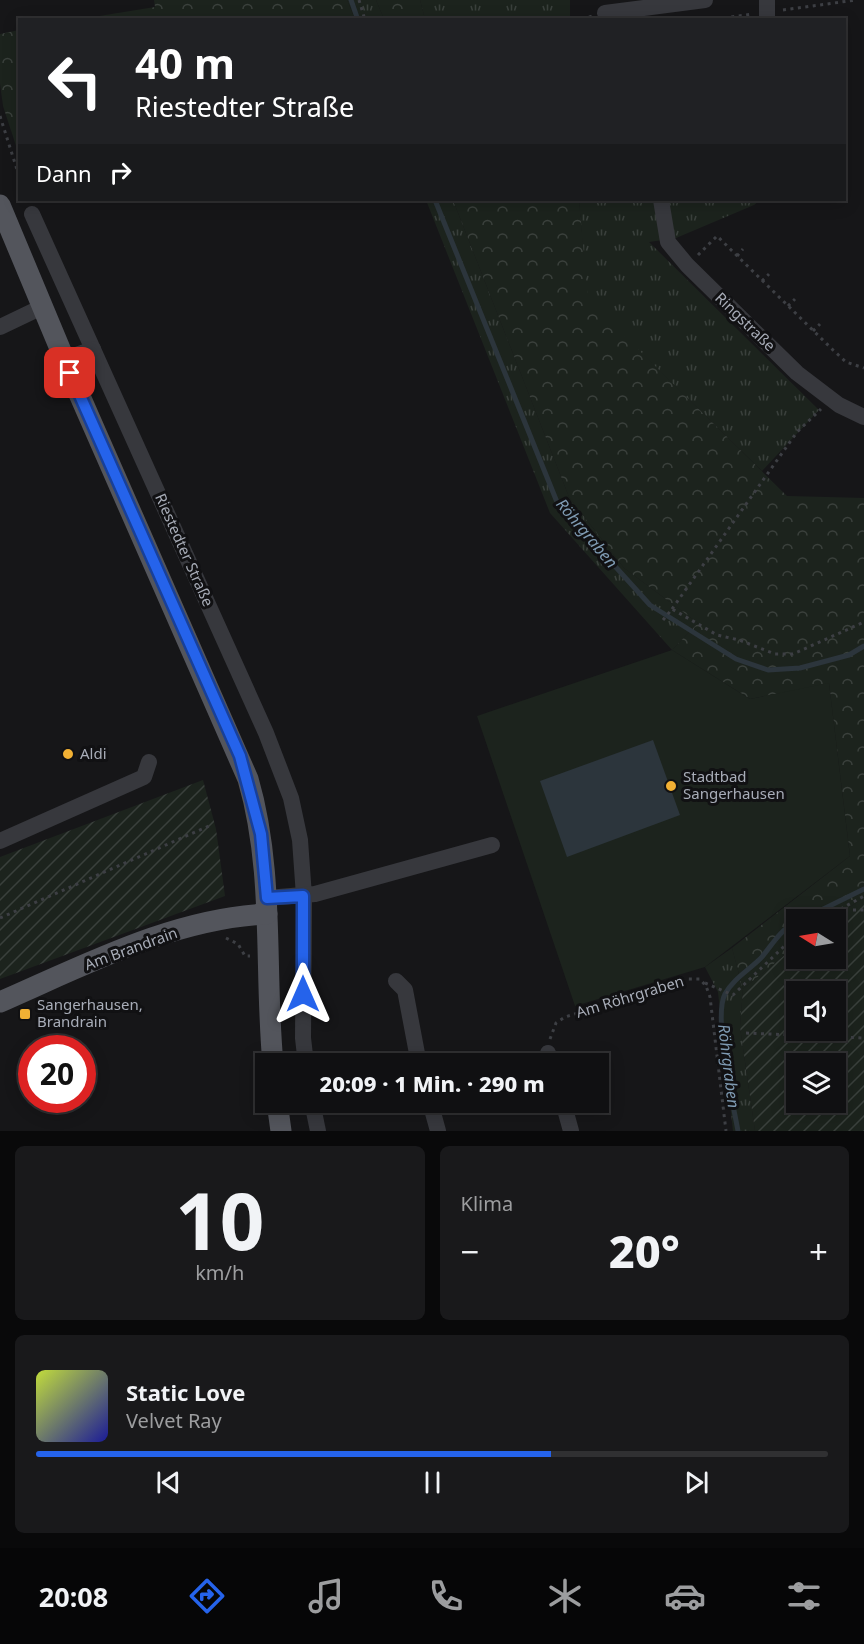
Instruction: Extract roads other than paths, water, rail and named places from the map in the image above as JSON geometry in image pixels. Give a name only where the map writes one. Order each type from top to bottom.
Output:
[{"type":"main road","points":[[0,206],[240,756],[261,834],[267,906],[272,1053]]},
{"type":"main road","name":"Am Brandrain","points":[[0,1002],[135,944],[267,906]]},
{"type":"main road","points":[[279,1113],[281,1131]]},
{"type":"street","points":[[605,12],[658,13],[705,0]]},
{"type":"street","points":[[767,0],[767,18]]},
{"type":"street","name":"Ringstraße","points":[[661,201],[668,242],[687,265],[790,366],[830,399],[864,417]]},
{"type":"street","name":"Riestedter Straße","points":[[32,214],[274,755],[291,798],[300,840],[305,1053]]},
{"type":"street","points":[[0,327],[44,306]]},
{"type":"street","points":[[65,359],[93,349]]},
{"type":"street","points":[[0,841],[144,777],[149,762]]},
{"type":"street","points":[[267,906],[492,845]]},
{"type":"street","points":[[396,981],[405,990],[417,1053]]},
{"type":"street","points":[[314,1113],[318,1131]]},
{"type":"street","points":[[433,1113],[438,1131]]},
{"type":"street","points":[[566,1113],[571,1131]]},
{"type":"waterway","name":"Röhrgraben","points":[[351,0],[357,18]]},
{"type":"waterway","name":"Röhrgraben","points":[[435,201],[557,502],[650,605],[736,659],[768,670],[800,668],[849,655],[864,646]]},
{"type":"waterway","name":"Röhrgraben","points":[[823,909],[864,889]]},
{"type":"waterway","name":"Röhrgraben","points":[[738,1131],[723,1040],[722,1005],[728,989],[761,958],[786,929]]},
{"type":"place","name":"Aldi","points":[[68,754]]},
{"type":"place","name":"Stadtbad Sangerhausen","points":[[671,786]]},
{"type":"place","name":"Sangerhausen, Brandrain","points":[[25,1014]]}]
